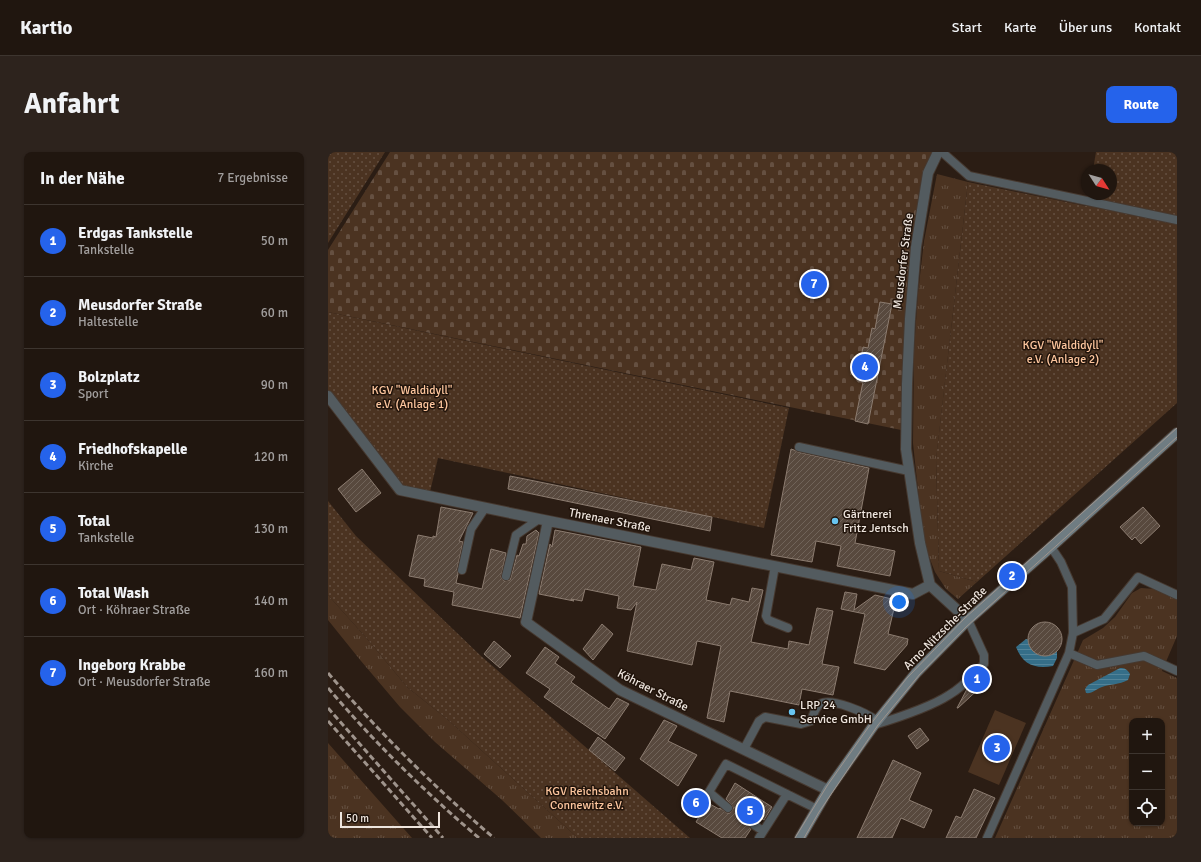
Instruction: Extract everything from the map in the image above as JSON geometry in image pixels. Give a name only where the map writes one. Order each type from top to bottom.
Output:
[{"type":"main road","name":"Arno-Nitzsche-Straße","points":[[800,838],[828,790],[875,723],[916,673],[968,620],[1177,433]]},
{"type":"street","name":"Meusdorfer Straße","points":[[930,585],[920,543],[906,450],[907,384],[912,282],[916,247],[928,173],[938,152]]},
{"type":"street","name":"Threnaer Straße","points":[[328,396],[400,490],[913,594],[930,585]]},
{"type":"street","name":"Köhraer Straße","points":[[544,520],[526,622],[620,690],[828,790]]},
{"type":"street","points":[[930,585],[968,620]]},
{"type":"lane","points":[[942,152],[969,176],[1177,220]]},
{"type":"lane","points":[[799,447],[909,471]]},
{"type":"lane","points":[[462,570],[471,529],[485,508]]},
{"type":"lane","points":[[506,576],[516,535],[544,520]]},
{"type":"lane","points":[[986,838],[1069,653],[1073,633],[1072,586],[1061,562],[1051,547]]},
{"type":"lane","points":[[775,566],[766,616],[768,620],[788,628]]},
{"type":"lane","points":[[1073,633],[1104,619],[1138,577],[1177,595]]},
{"type":"lane","points":[[744,749],[759,721],[765,717],[801,724],[811,721],[819,705],[825,702],[835,703],[854,709],[875,723],[920,709],[948,696],[966,683],[984,664],[984,655],[968,620]]},
{"type":"lane","points":[[1069,653],[1097,665],[1144,656],[1177,671]]},
{"type":"lane","points":[[728,808],[709,792],[726,764],[817,809]]},
{"type":"lane","points":[[754,825],[761,835],[787,794]]},
{"type":"green space","points":[[328,152],[385,152],[328,243]]},
{"type":"green space","points":[[390,152],[938,152],[928,173],[916,247],[906,431],[328,312],[328,250]]},
{"type":"green space","name":"KGV \"Waldidyll\" e.V. (Anlage 2)","points":[[1096,152],[1177,152],[1177,403],[977,582],[939,571],[936,459],[968,182],[1086,206],[1087,200],[1117,200],[1117,164],[1094,164]]},
{"type":"green space","points":[[937,174],[968,182],[936,460],[939,571],[977,582],[958,599],[946,589],[935,572],[926,549],[913,443],[914,350],[918,293],[924,241]]},
{"type":"green space","name":"KGV \"Waldidyll\" e.V. (Anlage 1)","points":[[328,312],[789,408],[764,528],[438,458],[429,496],[400,490],[328,396]]},
{"type":"green space","name":"KGV Reichsbahn Connewitz e.V.","points":[[328,501],[356,536],[481,656],[690,838],[578,838],[447,719],[407,687],[328,595]]},
{"type":"green space","points":[[1141,588],[1155,589],[1177,599],[1177,636],[1162,671],[1177,678],[1177,838],[995,838],[1083,640],[1103,628],[1115,617],[1132,593]]},
{"type":"green space","points":[[328,595],[407,687],[447,719],[578,838],[541,838],[502,800],[435,742],[400,707],[328,620]]},
{"type":"green space","points":[[995,710],[1026,723],[999,785],[968,772]]},
{"type":"green space","points":[[328,743],[412,838],[328,838]]},
{"type":"water","points":[[1026,639],[1057,649],[1057,658],[1053,666],[1035,666],[1026,662],[1022,658],[1016,647]]},
{"type":"water","points":[[1120,668],[1126,669],[1129,672],[1130,674],[1128,680],[1086,693],[1085,689],[1088,685]]},
{"type":"building","points":[[880,302],[892,304],[868,424],[855,421],[863,382],[857,381],[863,347],[868,348],[872,328],[875,329]]},
{"type":"building","points":[[791,449],[798,452],[869,468],[855,543],[895,551],[890,576],[837,566],[841,546],[816,541],[812,562],[771,555]]},
{"type":"building","points":[[362,469],[381,493],[356,512],[338,489]]},
{"type":"building","points":[[510,476],[712,517],[710,531],[508,489]]},
{"type":"building","points":[[441,507],[473,513],[459,541],[463,542],[457,569],[458,574],[456,583],[482,589],[491,549],[506,553],[501,577],[504,581],[510,580],[517,555],[519,556],[523,544],[526,544],[527,536],[536,530],[539,533],[520,618],[452,605],[454,592],[424,586],[425,579],[409,576],[418,535],[433,538],[433,536],[436,537]]},
{"type":"building","points":[[1143,507],[1160,526],[1141,544],[1135,537],[1132,540],[1120,527]]},
{"type":"building","points":[[555,530],[641,547],[633,586],[656,590],[662,564],[691,570],[694,558],[714,562],[706,600],[730,605],[732,598],[749,602],[752,588],[763,590],[751,642],[788,649],[789,641],[809,645],[817,608],[833,611],[822,664],[839,667],[833,695],[802,689],[799,705],[730,691],[724,722],[707,718],[721,646],[697,641],[692,665],[627,651],[637,602],[631,610],[617,608],[619,596],[585,589],[582,601],[571,599],[574,601],[539,594],[550,544],[552,547]]},
{"type":"building","points":[[845,592],[857,594],[854,610],[875,595],[896,600],[888,634],[908,639],[907,645],[885,670],[854,663],[865,614],[841,609]]},
{"type":"building","points":[[1045,622],[1057,627],[1062,639],[1057,651],[1045,656],[1033,651],[1028,639],[1033,627]]},
{"type":"building","points":[[602,624],[613,634],[593,660],[583,649]]},
{"type":"building","points":[[494,641],[511,656],[500,668],[484,654]]},
{"type":"building","points":[[545,647],[559,657],[555,663],[575,677],[571,682],[609,709],[617,698],[629,704],[605,739],[544,697],[550,689],[526,673]]},
{"type":"building","points":[[977,679],[983,685],[957,708],[967,689]]},
{"type":"building","points":[[664,720],[677,726],[668,741],[697,755],[678,786],[640,759]]},
{"type":"building","points":[[920,728],[929,740],[917,749],[908,736]]},
{"type":"building","points":[[598,737],[625,758],[615,771],[589,750]]},
{"type":"building","points":[[893,760],[921,773],[909,800],[932,810],[924,828],[901,818],[892,838],[857,838]]},
{"type":"building","points":[[735,783],[772,807],[764,820],[759,817],[757,820],[750,822],[749,825],[751,829],[745,838],[722,838],[696,822],[701,813],[684,802],[690,793],[707,804],[708,803],[727,813],[730,813],[733,807],[726,799]]},
{"type":"building","points":[[974,789],[995,798],[976,838],[946,838],[956,816],[961,818]]},
{"type":"tram line","points":[[795,838],[827,786],[870,725],[907,678],[965,618],[1177,428]]},
{"type":"tram line","points":[[804,838],[819,812],[878,725],[920,674],[966,627],[1177,437]]},
{"type":"railway","points":[[328,673],[367,717],[408,759],[494,838]]},
{"type":"railway","points":[[328,688],[363,728],[400,766],[479,838]]},
{"type":"railway","points":[[328,708],[443,838]]},
{"type":"railway","points":[[328,721],[432,838]]},
{"type":"place","name":"Ingeborg Krabbe","points":[[814,284]]},
{"type":"place","name":"Friedhofskapelle","points":[[865,367]]},
{"type":"place","name":"Gärtnerei Fritz Jentsch","points":[[835,521]]},
{"type":"place","name":"Meusdorfer Straße","points":[[1012,576]]},
{"type":"place","name":"Erdgas Tankstelle","points":[[977,679]]},
{"type":"place","name":"LRP 24 Service GmbH","points":[[792,712]]},
{"type":"place","name":"Bolzplatz","points":[[997,748]]},
{"type":"place","name":"Total Wash","points":[[696,803]]},
{"type":"place","name":"Total","points":[[750,811]]}]
